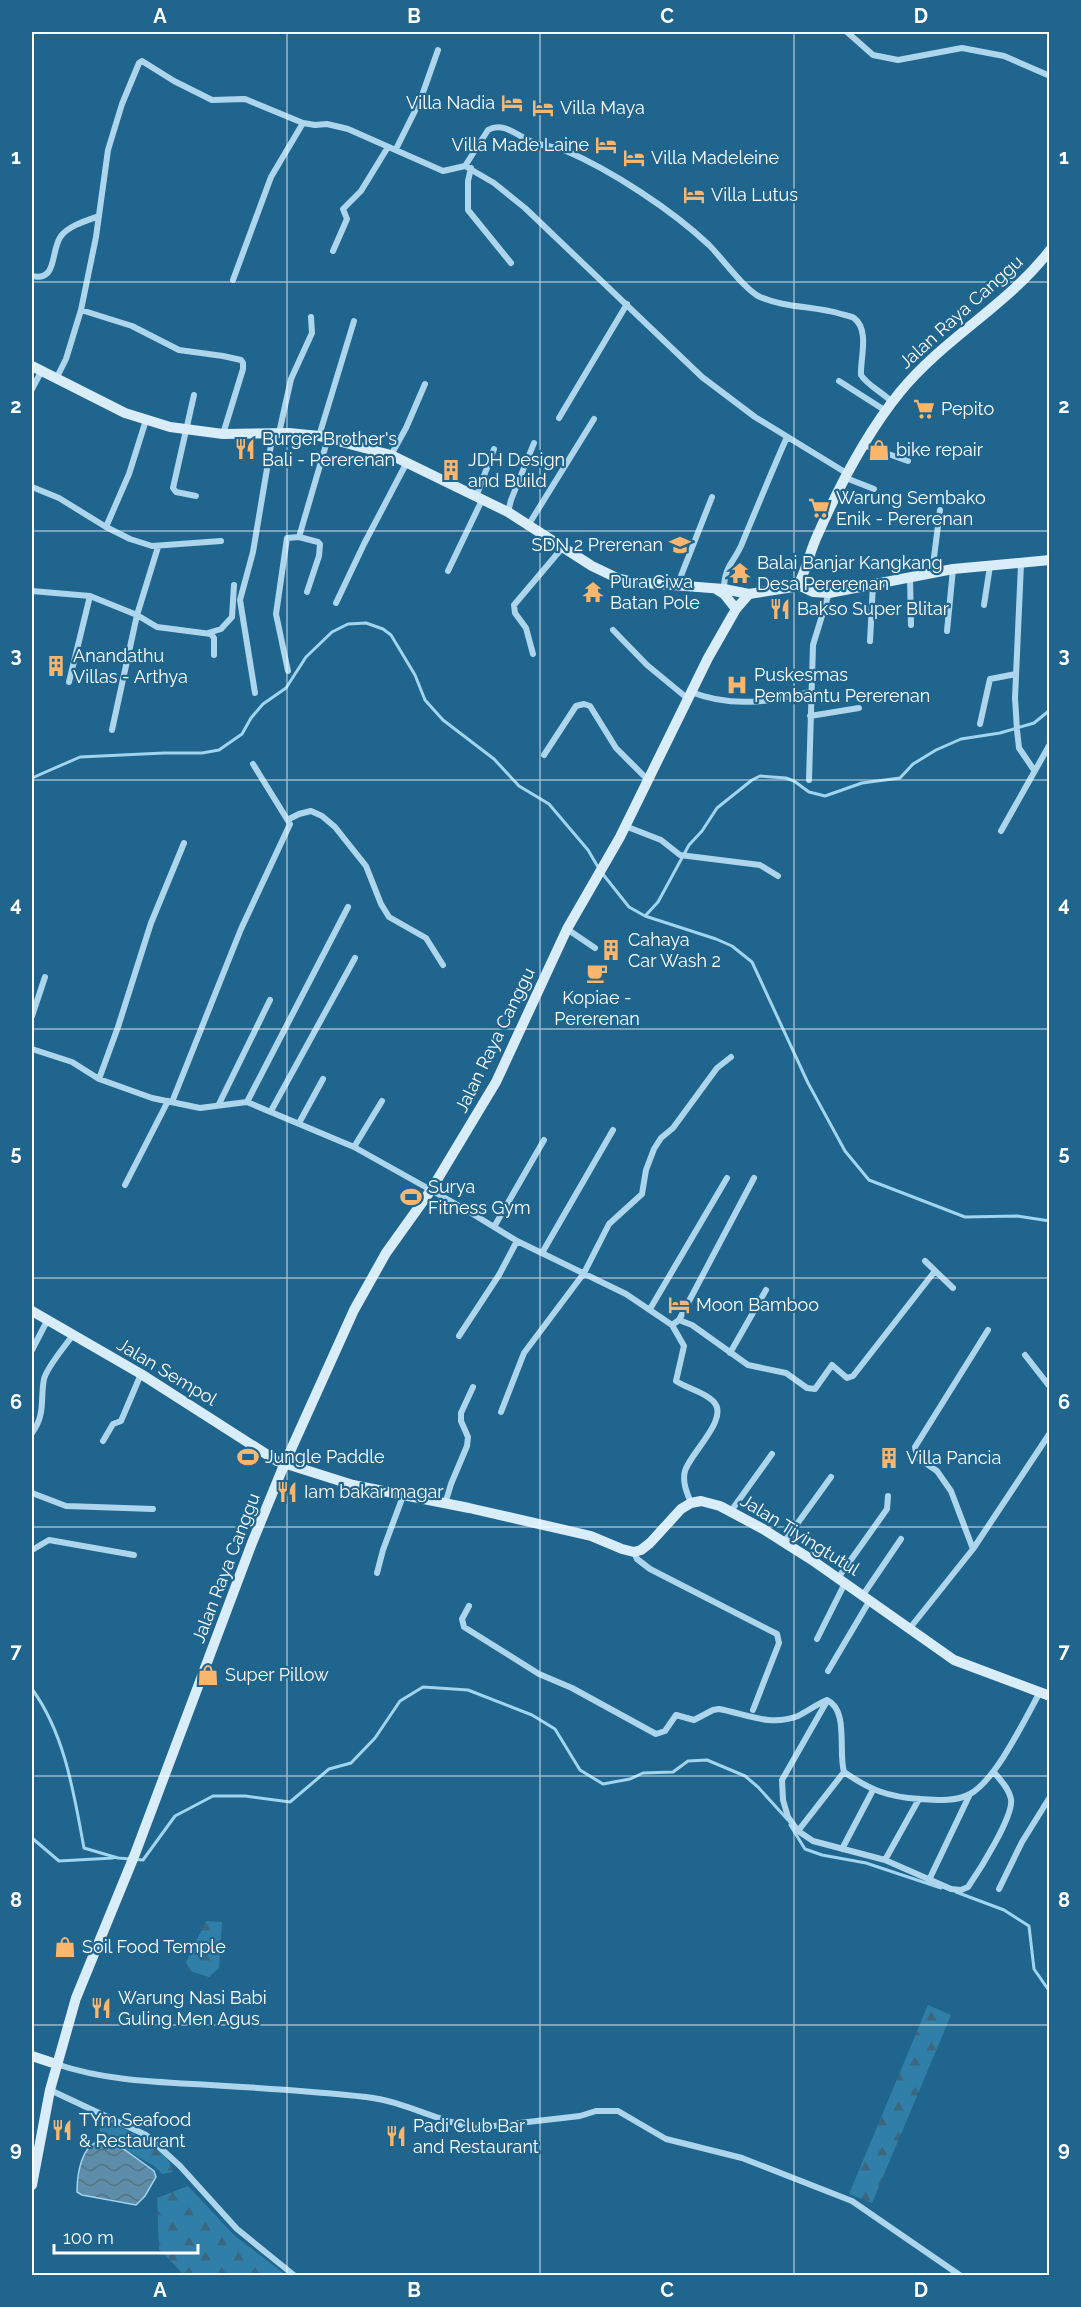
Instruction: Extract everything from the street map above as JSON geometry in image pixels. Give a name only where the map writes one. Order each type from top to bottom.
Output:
[{"type":"main road","name":"Jalan Raya Canggu","points":[[798,585],[815,538],[863,445],[889,406],[927,362],[1029,274],[1050,250]]},
{"type":"main road","points":[[36,369],[125,413],[146,420],[188,430],[223,434],[276,433],[323,437],[391,455],[508,512],[602,572],[633,582],[720,589],[749,594],[798,585],[813,592],[829,593],[932,573],[1050,560]]},
{"type":"main road","points":[[720,589],[736,609]]},
{"type":"main road","name":"Jalan Raya Canggu","points":[[32,2185],[56,2064],[76,1998],[135,1854],[248,1553],[284,1465],[354,1310],[386,1253],[431,1190],[496,1082],[567,929],[625,826],[689,695],[736,609],[749,594]]},
{"type":"main road","name":"Jalan Sempol","points":[[32,1311],[141,1374],[284,1465]]},
{"type":"main road","points":[[284,1465],[403,1496],[591,1536],[634,1552],[650,1543],[681,1509],[691,1503]]},
{"type":"main road","name":"Jalan Tiyingtutul","points":[[691,1503],[702,1501],[731,1511],[784,1542],[965,1665],[1045,1694]]},
{"type":"main road","points":[[32,2056],[56,2064]]},
{"type":"street","points":[[847,32],[873,55],[898,60],[962,48],[1004,56],[1050,76]]},
{"type":"street","points":[[396,149],[420,101],[438,50]]},
{"type":"street","points":[[56,380],[66,359],[81,310],[96,237],[108,150],[114,126],[130,83],[142,61],[174,81],[212,100],[244,99],[303,123],[338,126],[443,171],[468,167],[494,183],[525,208],[702,377],[755,417],[847,476],[874,489]]},
{"type":"street","points":[[233,280],[271,177],[303,123]]},
{"type":"street","points":[[511,263],[468,210],[468,167],[488,130],[499,127],[511,130],[534,143],[564,150],[598,168],[672,215],[707,243],[758,296],[792,305],[831,311],[853,318],[860,327],[863,350],[861,375],[868,383],[880,389],[889,406]]},
{"type":"street","points":[[333,251],[347,219],[343,209],[361,190],[388,147]]},
{"type":"street","points":[[32,276],[43,277],[48,273],[59,238],[65,231],[99,216]]},
{"type":"street","points":[[559,418],[627,304]]},
{"type":"street","points":[[81,310],[132,327],[178,350],[241,360],[243,369],[223,434]]},
{"type":"street","points":[[255,693],[240,600],[253,552],[276,433],[291,379],[312,333],[311,317]]},
{"type":"street","points":[[299,537],[354,321]]},
{"type":"street","points":[[32,389],[36,369]]},
{"type":"street","points":[[838,381],[889,406]]},
{"type":"street","points":[[391,455],[406,428],[425,384]]},
{"type":"street","points":[[194,395],[188,430],[173,488],[178,493],[196,496]]},
{"type":"street","points":[[529,524],[594,419]]},
{"type":"street","points":[[106,527],[129,474],[146,420]]},
{"type":"street","points":[[720,589],[726,570],[739,549],[787,437]]},
{"type":"street","points":[[508,512],[534,443]]},
{"type":"street","points":[[863,445],[908,461]]},
{"type":"street","points":[[448,571],[479,498],[494,449]]},
{"type":"street","points":[[336,603],[407,462]]},
{"type":"street","points":[[32,487],[59,498],[130,539],[158,548],[221,541]]},
{"type":"street","points":[[677,586],[712,496]]},
{"type":"street","points":[[932,573],[940,510]]},
{"type":"street","points":[[288,671],[276,614],[287,538],[299,537],[320,544],[307,592]]},
{"type":"street","points":[[533,654],[526,628],[515,613],[514,605],[563,547]]},
{"type":"street","points":[[112,730],[137,615],[158,548]]},
{"type":"street","points":[[1021,564],[1015,698],[1020,748],[1034,770]]},
{"type":"street","points":[[984,605],[990,566]]},
{"type":"street","points":[[947,631],[953,570]]},
{"type":"street","points":[[910,577],[911,626]]},
{"type":"street","points":[[870,641],[873,584]]},
{"type":"street","points":[[208,634],[221,629],[232,617],[234,585]]},
{"type":"street","points":[[32,591],[90,596],[137,615],[157,627],[208,634],[214,638],[214,654]]},
{"type":"street","points":[[809,780],[813,645],[829,593]]},
{"type":"street","points":[[69,682],[90,596]]},
{"type":"street","points":[[613,630],[647,665],[689,695],[734,702],[780,700],[811,692]]},
{"type":"street","points":[[980,723],[990,679],[1016,674]]},
{"type":"street","points":[[544,755],[576,706],[584,704],[590,706],[616,748],[647,779]]},
{"type":"street","points":[[810,716],[859,708]]},
{"type":"street","points":[[1000,831],[1050,744]]},
{"type":"street","points":[[125,1185],[170,1102],[241,929],[289,826],[289,819],[253,764]]},
{"type":"street","points":[[289,819],[311,811],[322,816],[335,827],[366,866],[381,904],[389,917],[426,938],[443,965]]},
{"type":"street","points":[[625,826],[661,840],[680,855],[759,865],[778,876]]},
{"type":"street","points":[[99,1079],[151,923],[184,843]]},
{"type":"street","points":[[247,1102],[348,907]]},
{"type":"street","points":[[567,929],[596,948]]},
{"type":"street","points":[[271,1111],[356,958]]},
{"type":"street","points":[[32,1016],[45,977]]},
{"type":"street","points":[[219,1104],[270,1000]]},
{"type":"street","points":[[32,1049],[72,1062],[99,1079],[152,1098],[200,1108],[247,1102],[299,1123],[354,1147],[517,1241],[584,1273],[672,1325],[684,1346],[676,1382],[708,1397],[719,1409],[714,1425],[685,1472],[684,1481],[691,1503]]},
{"type":"street","points":[[501,1412],[524,1353],[584,1273],[609,1224],[642,1194],[646,1170],[661,1138],[673,1128],[717,1068],[731,1057]]},
{"type":"street","points":[[299,1123],[323,1079]]},
{"type":"street","points":[[354,1147],[382,1101]]},
{"type":"street","points":[[542,1253],[613,1130]]},
{"type":"street","points":[[494,1227],[544,1140]]},
{"type":"street","points":[[650,1310],[727,1178]]},
{"type":"street","points":[[672,1325],[679,1320],[754,1178]]},
{"type":"street","points":[[459,1336],[499,1275],[517,1241]]},
{"type":"street","points":[[925,1261],[953,1288]]},
{"type":"street","points":[[679,1320],[692,1325],[748,1365],[786,1373],[807,1388],[815,1389],[832,1365],[847,1378],[853,1376],[935,1271]]},
{"type":"street","points":[[730,1353],[766,1290]]},
{"type":"street","points":[[32,1350],[47,1321]]},
{"type":"street","points":[[973,1549],[951,1491],[937,1471],[917,1457],[915,1447],[988,1330]]},
{"type":"street","points":[[32,1433],[42,1411],[45,1376],[73,1335]]},
{"type":"street","points":[[1025,1355],[1050,1387]]},
{"type":"street","points":[[103,1441],[113,1424],[120,1421],[141,1374]]},
{"type":"street","points":[[445,1504],[467,1446],[468,1437],[461,1421],[461,1413],[473,1387]]},
{"type":"street","points":[[910,1628],[973,1549],[1050,1433]]},
{"type":"street","points":[[731,1511],[772,1454]]},
{"type":"street","points":[[784,1542],[831,1476]]},
{"type":"street","points":[[32,1493],[66,1506],[153,1509]]},
{"type":"street","points":[[377,1573],[403,1496]]},
{"type":"street","points":[[817,1639],[842,1580],[888,1509],[888,1496]]},
{"type":"street","points":[[828,1671],[901,1539]]},
{"type":"street","points":[[32,1550],[49,1540],[134,1555]]},
{"type":"street","points":[[634,1552],[637,1559],[650,1569],[777,1634],[779,1643],[753,1710]]},
{"type":"street","points":[[469,1606],[462,1619],[464,1627],[539,1674],[572,1688],[656,1734],[665,1731],[676,1715],[694,1720],[719,1709],[764,1721],[774,1721],[801,1715],[827,1701]]},
{"type":"street","points":[[929,1880],[970,1794],[994,1772],[1045,1694]]},
{"type":"street","points":[[798,1831],[843,1772],[841,1723],[836,1707],[827,1701]]},
{"type":"street","points":[[827,1701],[782,1780],[783,1800],[788,1817],[798,1831],[813,1841],[885,1860],[951,1889],[961,1890],[968,1887],[975,1878],[1010,1815],[1011,1797],[994,1772]]},
{"type":"street","points":[[843,1772],[885,1795],[919,1799],[952,1799],[970,1794]]},
{"type":"street","points":[[842,1849],[873,1790]]},
{"type":"street","points":[[999,1889],[1022,1842],[1050,1797]]},
{"type":"street","points":[[885,1860],[919,1799]]},
{"type":"street","points":[[56,2064],[116,2078],[369,2097],[460,2126],[476,2128],[618,2110],[666,2139],[742,2158],[852,2201],[961,2276]]},
{"type":"street","points":[[50,2090],[146,2135],[180,2166],[237,2229],[295,2276]]},
{"type":"green space","points":[[206,1921],[222,1922],[219,1968],[209,1977],[190,1971],[186,1962]]},
{"type":"green space","points":[[928,2005],[951,2015],[872,2203],[849,2194]]},
{"type":"green space","points":[[106,2123],[147,2140],[164,2154],[173,2172],[162,2174],[154,2166],[99,2134],[100,2128]]},
{"type":"green space","points":[[188,2186],[234,2235],[286,2275],[184,2275],[159,2249],[157,2198]]},
{"type":"water","points":[[101,2141],[125,2150],[154,2171],[156,2177],[145,2196],[136,2205],[82,2195],[77,2192],[79,2169],[85,2154],[94,2143]]},
{"type":"waterway","points":[[32,778],[80,757],[202,753],[219,750],[242,734],[251,718],[263,704],[286,688],[306,657],[332,632],[348,624],[366,623],[383,629],[391,635],[415,675],[425,700],[443,720],[494,759],[519,786],[549,804],[588,850],[598,867]]},
{"type":"waterway","points":[[646,915],[658,902],[689,845],[702,831],[717,808],[752,780],[760,776],[786,778],[809,792],[825,796],[862,783],[900,778],[913,764],[936,750],[961,739],[1000,733],[1034,723],[1050,710]]},
{"type":"waterway","points":[[602,873],[629,907],[645,916],[732,946],[752,962],[808,1083],[845,1151],[869,1180],[965,1217],[1017,1216],[1050,1221]]},
{"type":"waterway","points":[[32,1689],[53,1725],[67,1765],[84,1848],[118,1858],[143,1860],[175,1816],[213,1796],[245,1796],[290,1802],[329,1769],[351,1763],[375,1738],[400,1701],[423,1687],[468,1690],[532,1715],[555,1729],[580,1770],[603,1784],[630,1779],[643,1773],[673,1772],[688,1761],[707,1760],[745,1776],[787,1819]]},
{"type":"waterway","points":[[790,1825],[805,1849],[822,1855],[866,1863],[941,1888]]},
{"type":"waterway","points":[[32,1838],[59,1861],[113,1858]]},
{"type":"waterway","points":[[956,1892],[1004,1910],[1029,1926],[1034,1969],[1050,1992]]},
{"type":"place","name":"Villa Nadia","points":[[512,103]]},
{"type":"place","name":"Villa Maya","points":[[543,108]]},
{"type":"place","name":"Villa Made Laine","points":[[606,145]]},
{"type":"place","name":"Villa Madeleine","points":[[634,158]]},
{"type":"place","name":"Villa Lutus","points":[[694,195]]},
{"type":"place","name":"Pepito","points":[[924,409]]},
{"type":"place","name":"Burger Brother's Bali - Pererenan","points":[[245,449]]},
{"type":"place","name":"bike repair","points":[[879,450]]},
{"type":"place","name":"JDH Design and Build","points":[[451,470]]},
{"type":"place","name":"Warung Sembako Enik - Pererenan","points":[[819,508]]},
{"type":"place","name":"SDN 2 Prerenan","points":[[680,545]]},
{"type":"place","name":"Balai Banjar Kangkang Desa Pererenan","points":[[740,573]]},
{"type":"place","name":"Pura Ciwa Batan Pole","points":[[593,592]]},
{"type":"place","name":"Bakso Super Blitar","points":[[780,609]]},
{"type":"place","name":"Anandathu Villas - Arthya","points":[[56,666]]},
{"type":"place","name":"Puskesmas Pembantu Pererenan","points":[[737,685]]},
{"type":"place","name":"Cahaya Car Wash 2","points":[[611,950]]},
{"type":"place","name":"Kopiae - Pererenan","points":[[597,973]]},
{"type":"place","name":"Surya Fitness Gym","points":[[411,1197]]},
{"type":"place","name":"Moon Bamboo","points":[[679,1305]]},
{"type":"place","name":"Jungle Paddle","points":[[248,1457]]},
{"type":"place","name":"Villa Pancia","points":[[889,1458]]},
{"type":"place","name":"Iam bakar magar","points":[[287,1492]]},
{"type":"place","name":"Super Pillow","points":[[208,1675]]},
{"type":"place","name":"Soil Food Temple","points":[[65,1947]]},
{"type":"place","name":"Warung Nasi Babi Guling Men Agus","points":[[101,2008]]},
{"type":"place","name":"TYm Seafood & Restaurant","points":[[62,2130]]},
{"type":"place","name":"Padi Club Bar and Restaurant","points":[[396,2136]]}]
